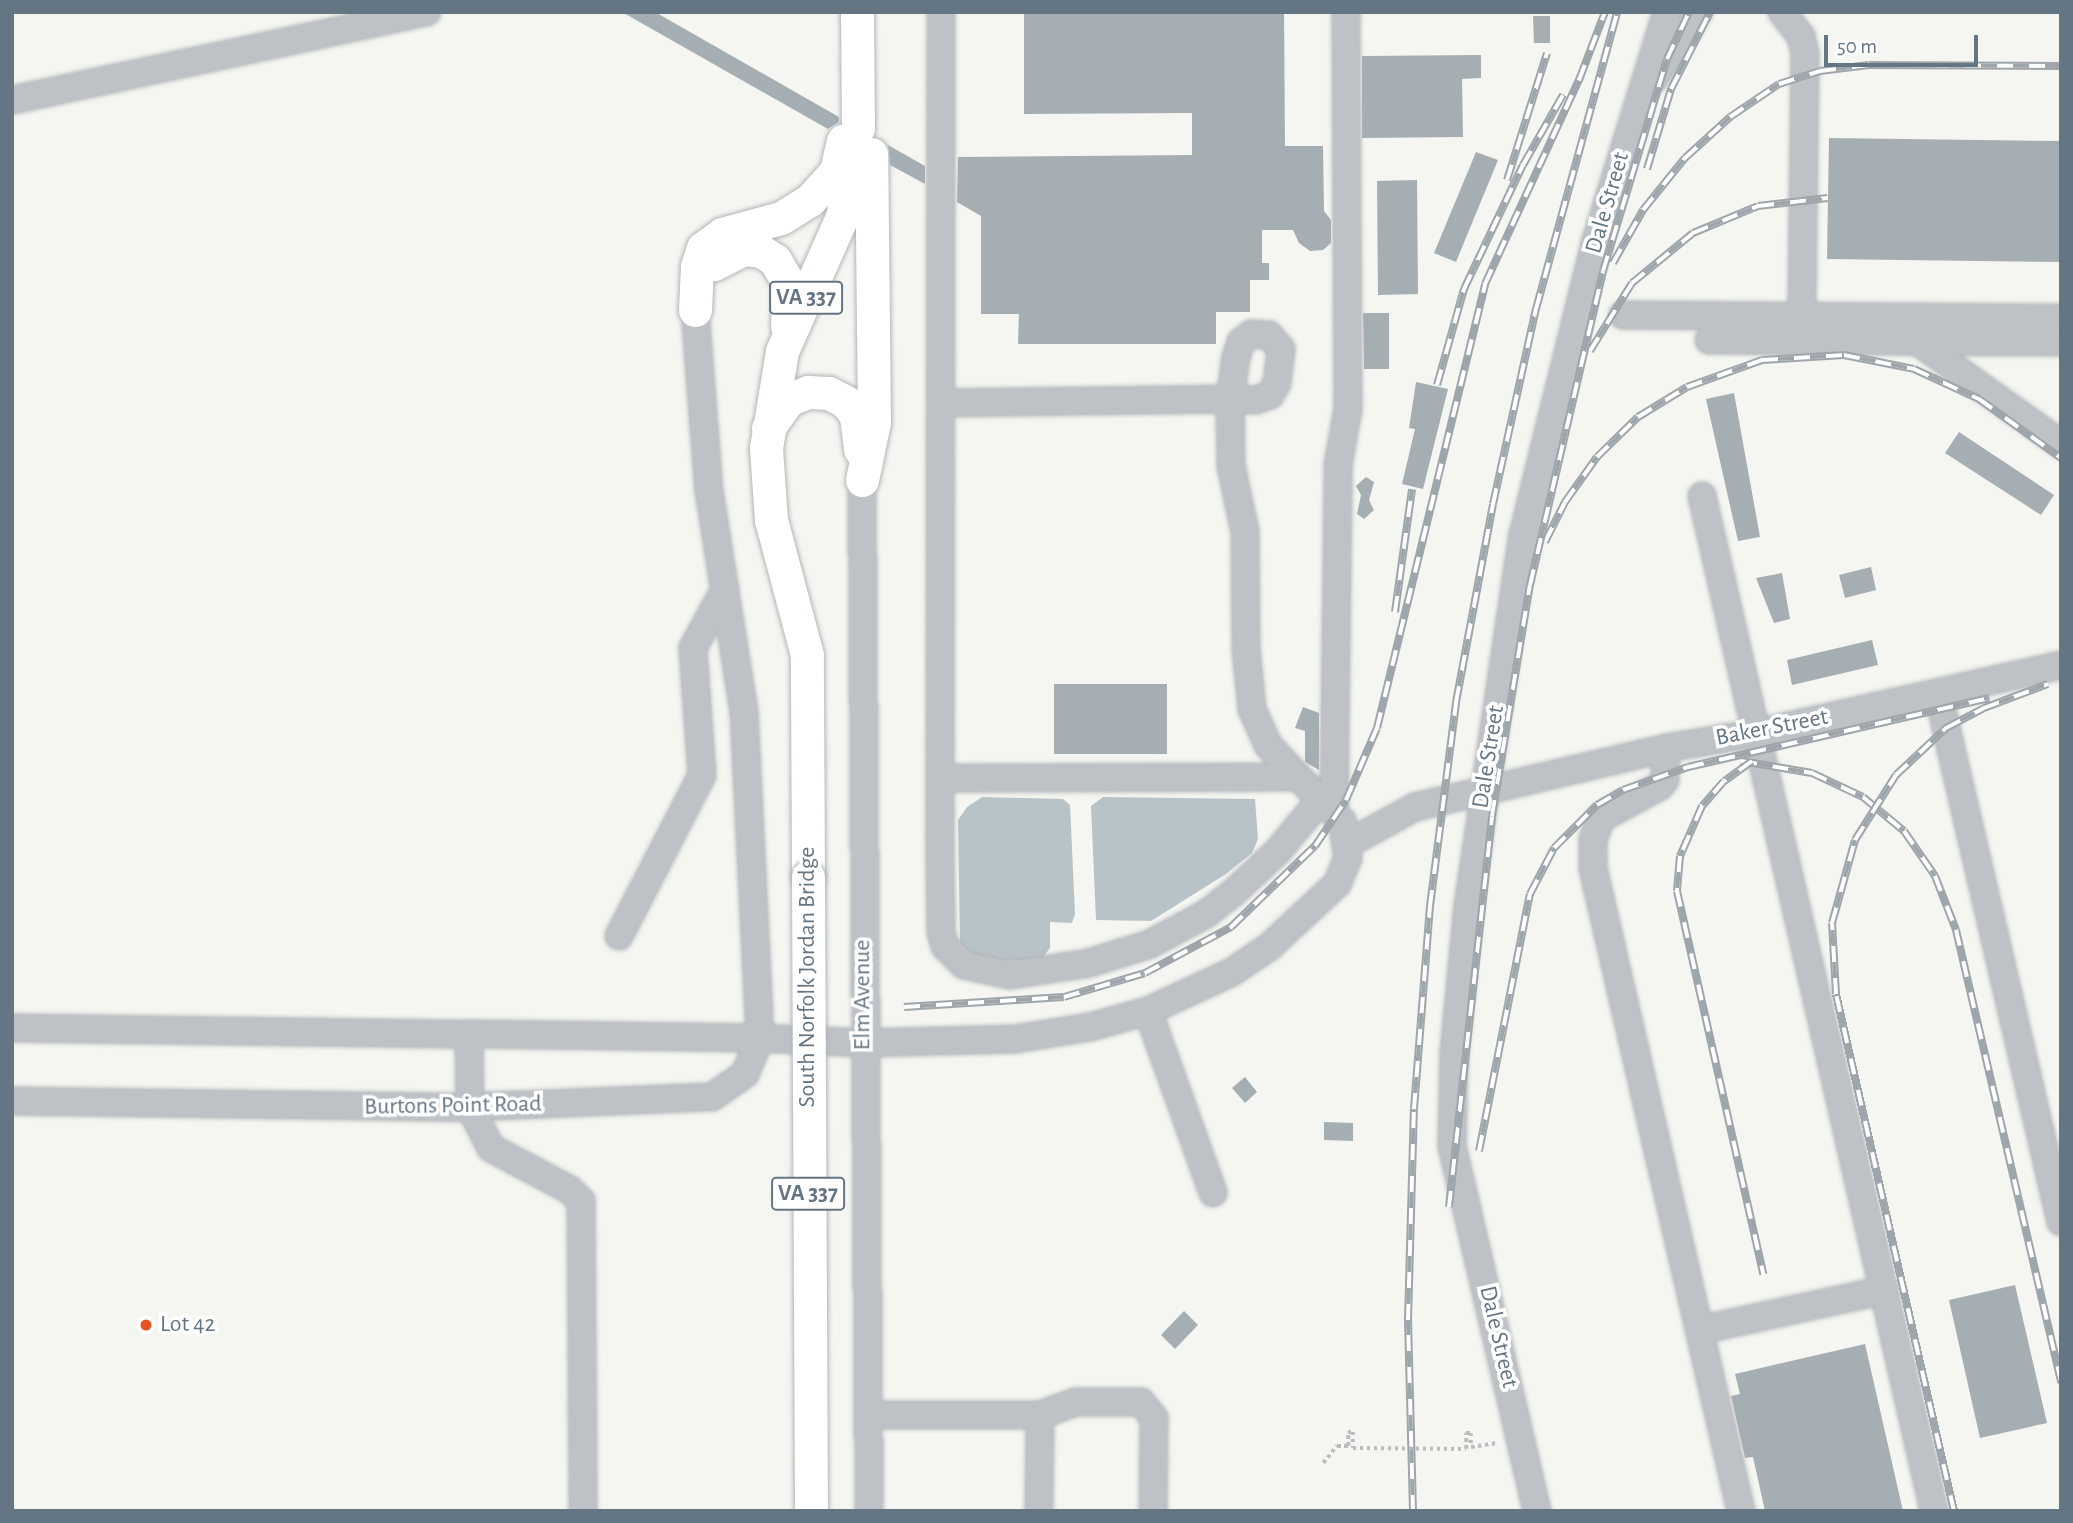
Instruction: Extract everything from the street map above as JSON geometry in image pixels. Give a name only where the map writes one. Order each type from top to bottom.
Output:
[{"type":"main road","points":[[858,26],[858,137],[874,422],[862,480]]},
{"type":"main road","points":[[695,310],[697,266],[704,248],[722,234],[761,225],[793,212],[820,192],[858,137],[858,26]]},
{"type":"main road","name":"VA 337","points":[[767,439],[782,351],[830,246],[850,192],[858,137]]},
{"type":"main road","points":[[761,225],[792,228],[830,246]]},
{"type":"main road","points":[[695,310],[703,279],[717,261],[734,250],[761,251],[780,265],[789,284],[782,351]]},
{"type":"main road","points":[[767,439],[779,407],[797,395],[819,392],[839,397],[852,408],[859,427],[862,480]]},
{"type":"main road","name":"South Norfolk Jordan Bridge","points":[[767,439],[771,520],[807,655],[810,1511]]},
{"type":"street","points":[[12,100],[427,12]]},
{"type":"street","points":[[941,12],[941,932],[953,957],[996,975],[1047,972],[1089,963],[1180,930],[1258,872],[1327,804],[1338,465],[1348,409],[1346,12]]},
{"type":"street","name":"Dale Street","points":[[1537,1511],[1450,1127],[1468,906],[1523,536],[1633,113],[1667,12]]},
{"type":"street","points":[[1633,113],[1698,12]]},
{"type":"street","points":[[1782,12],[1804,45],[1802,315]]},
{"type":"street","points":[[695,310],[709,492],[745,724],[760,1038]]},
{"type":"street","points":[[1623,315],[2061,318]]},
{"type":"street","points":[[1914,339],[2061,444]]},
{"type":"street","points":[[1709,340],[1914,339],[2061,342]]},
{"type":"street","points":[[12,1028],[760,1038],[863,1043],[1052,1035],[1148,1011],[1232,972],[1296,924],[1340,879],[1349,842],[1327,804],[1282,762],[1259,729],[1247,684],[1245,557],[1242,508],[1231,466],[1230,399],[942,403]]},
{"type":"street","name":"Elm Avenue","points":[[862,480],[863,1043],[869,1511]]},
{"type":"street","points":[[1702,495],[1934,1511]]},
{"type":"street","points":[[620,936],[702,775],[693,648],[725,589]]},
{"type":"street","name":"Baker Street","points":[[1349,842],[1399,812],[1666,748],[1757,733],[2061,665]]},
{"type":"street","points":[[1938,693],[2061,1222]]},
{"type":"street","points":[[1666,748],[1665,780],[1660,786],[1601,818],[1593,840],[1594,868],[1741,1511]]},
{"type":"street","points":[[941,778],[1298,777]]},
{"type":"street","points":[[1148,1011],[1213,1194]]},
{"type":"street","points":[[469,1034],[470,1107],[491,1148],[570,1190],[581,1201],[583,1511]]},
{"type":"street","name":"Burtons Point Road","points":[[12,1101],[470,1107],[712,1097],[745,1074],[760,1038]]},
{"type":"street","points":[[1700,1330],[1885,1290]]},
{"type":"street","points":[[869,1415],[1040,1415],[1076,1402],[1146,1404],[1154,1418],[1153,1511]]},
{"type":"street","points":[[1039,1511],[1040,1415]]},
{"type":"path","points":[[1323,1463],[1337,1446],[1348,1446],[1348,1432],[1353,1432],[1353,1448],[1466,1449],[1466,1433],[1471,1433],[1471,1447],[1484,1447]]},
{"type":"shaded area","points":[[982,797],[1063,799],[1070,805],[1075,914],[1072,923],[1050,922],[1050,948],[1041,960],[981,961],[960,943],[958,820],[967,807]]},
{"type":"shaded area","points":[[1103,797],[1255,799],[1258,839],[1252,853],[1226,874],[1151,921],[1096,920],[1091,806]]},
{"type":"building","points":[[622,12],[655,12],[839,117],[839,122],[828,129]]},
{"type":"building","points":[[1024,12],[1284,12],[1285,146],[1323,146],[1324,211],[1331,220],[1331,243],[1323,250],[1310,251],[1299,243],[1293,230],[1262,230],[1262,263],[1269,263],[1269,280],[1250,280],[1250,312],[1216,312],[1216,344],[1018,344],[1019,314],[981,314],[981,216],[957,202],[958,157],[1192,155],[1192,113],[1024,114]]},
{"type":"building","points":[[1533,16],[1550,16],[1550,43],[1534,43]]},
{"type":"building","points":[[1481,55],[1481,78],[1462,79],[1463,137],[1362,138],[1362,56]]},
{"type":"building","points":[[1829,138],[2061,141],[2061,262],[1827,259]]},
{"type":"building","points":[[888,145],[925,166],[925,184],[890,165]]},
{"type":"building","points":[[1476,152],[1498,160],[1456,262],[1434,253]]},
{"type":"building","points":[[1417,180],[1418,294],[1378,295],[1377,181]]},
{"type":"building","points":[[1363,313],[1389,313],[1389,369],[1364,369]]},
{"type":"building","points":[[1416,382],[1448,389],[1423,489],[1402,484],[1415,429],[1409,428]]},
{"type":"building","points":[[1734,393],[1760,537],[1738,541],[1706,399]]},
{"type":"building","points":[[1959,432],[2054,495],[2041,515],[1945,453]]},
{"type":"building","points":[[1366,477],[1374,482],[1369,500],[1374,510],[1364,519],[1357,514],[1361,495],[1356,486]]},
{"type":"building","points":[[1871,567],[1876,590],[1845,598],[1839,575]]},
{"type":"building","points":[[1782,573],[1790,619],[1774,623],[1756,578]]},
{"type":"building","points":[[1872,640],[1878,665],[1792,685],[1787,660]]},
{"type":"building","points":[[1054,684],[1167,684],[1167,754],[1054,754]]},
{"type":"building","points":[[1303,707],[1319,713],[1319,770],[1305,762],[1305,731],[1295,728]]},
{"type":"building","points":[[1245,1077],[1257,1092],[1245,1103],[1232,1088]]},
{"type":"building","points":[[1324,1122],[1353,1123],[1353,1141],[1324,1140]]},
{"type":"building","points":[[2015,1285],[2047,1423],[1980,1438],[1949,1300]]},
{"type":"building","points":[[1184,1311],[1198,1325],[1175,1349],[1161,1335]]},
{"type":"building","points":[[1865,1344],[1903,1511],[1765,1511],[1753,1457],[1745,1458],[1731,1396],[1740,1394],[1735,1374]]},
{"type":"railway","points":[[904,1007],[1064,997],[1145,973],[1231,927],[1315,846],[1346,800],[1377,728],[1485,284],[1579,80],[1605,12]]},
{"type":"railway","points":[[1413,1511],[1408,1320],[1414,1109],[1430,906],[1456,702],[1493,504],[1536,309],[1617,12]]},
{"type":"railway","points":[[1449,1207],[1492,816],[1530,585],[1603,271],[1667,59],[1689,12]]},
{"type":"railway","points":[[1647,169],[1671,89],[1710,12]]},
{"type":"railway","points":[[1507,180],[1547,53]]},
{"type":"railway","points":[[1613,263],[1643,210],[1685,158],[1730,117],[1779,84],[1820,71],[1869,65],[2061,66]]},
{"type":"railway","points":[[1437,385],[1464,289],[1523,165],[1563,95]]},
{"type":"railway","points":[[1590,351],[1632,283],[1693,233],[1758,206],[1828,198]]},
{"type":"railway","points":[[1545,542],[1565,502],[1597,457],[1638,417],[1687,387],[1762,360],[1844,355],[1914,369],[1979,399],[2061,458]]},
{"type":"railway","points":[[1395,612],[1412,489]]},
{"type":"railway","points":[[1954,1511],[1836,994],[1832,923],[1855,840],[1896,775],[1946,728],[1984,708],[2048,684]]},
{"type":"railway","points":[[1479,1151],[1530,894],[1554,848],[1597,805],[1623,790],[1688,767],[1989,698]]},
{"type":"railway","points":[[1741,761],[1812,773],[1863,797],[1904,831],[1935,876],[1956,930],[2061,1383]]},
{"type":"railway","points":[[1752,761],[1724,781],[1702,806],[1680,856],[1677,891],[1763,1274]]},
{"type":"place","name":"Lot 42","points":[[146,1325]]}]
